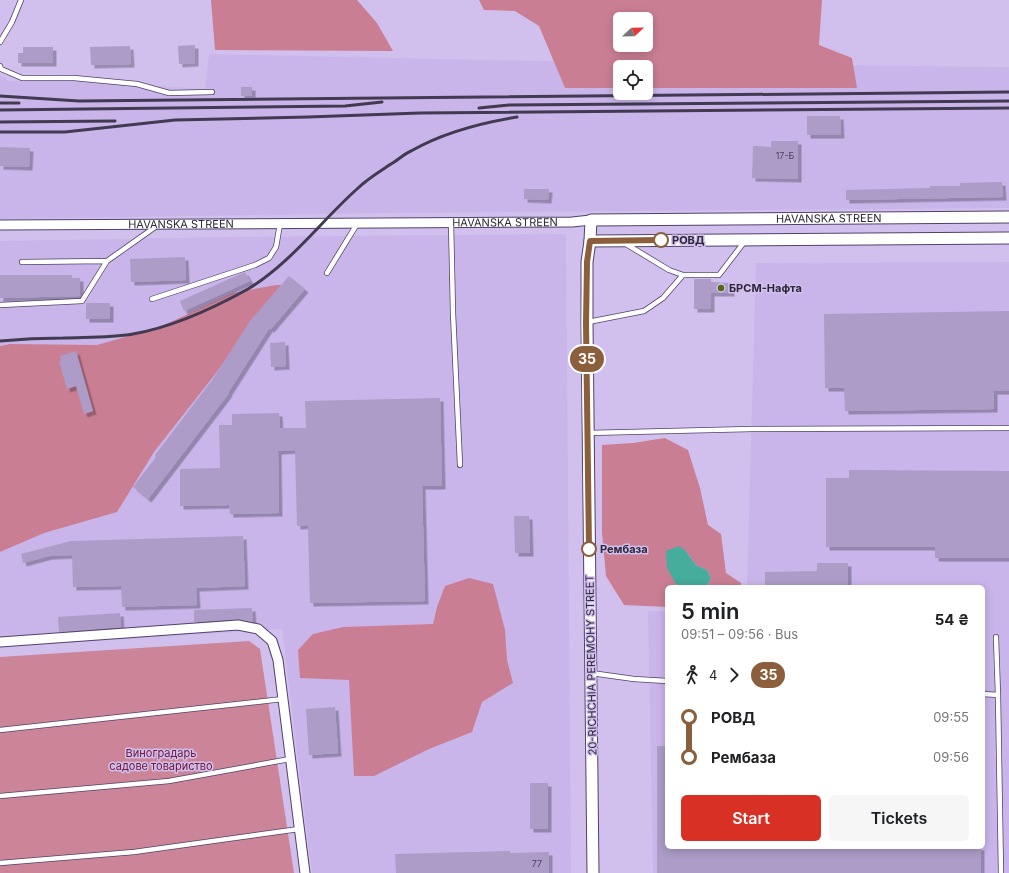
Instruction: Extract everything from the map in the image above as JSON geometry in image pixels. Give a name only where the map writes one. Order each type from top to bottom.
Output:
[{"type":"street","name":"HAVANSKA STREEN","points":[[0,226],[1009,217]]},
{"type":"street","name":"20-RICHCHIA PEREMOHY STREET","points":[[591,220],[587,262],[586,323],[593,873]]},
{"type":"street","name":"HAVANSKA STREEN","points":[[590,241],[1009,238]]},
{"type":"street","points":[[0,642],[238,625],[258,628],[272,641],[278,660],[305,873]]},
{"type":"lane","points":[[0,42],[12,22],[21,0]]},
{"type":"lane","points":[[0,66],[1,70],[22,78],[74,78],[137,84],[169,93],[212,92]]},
{"type":"lane","points":[[451,222],[453,312],[460,465]]},
{"type":"lane","points":[[0,305],[82,301],[107,261],[159,224]]},
{"type":"lane","points":[[152,299],[255,265],[269,258],[276,247],[280,224]]},
{"type":"lane","points":[[327,272],[357,224]]},
{"type":"lane","points":[[621,240],[663,267],[683,275],[719,275],[746,240]]},
{"type":"lane","points":[[22,262],[107,261]]},
{"type":"lane","points":[[586,323],[644,310],[663,298],[683,275]]},
{"type":"lane","points":[[588,433],[752,429],[1009,428]]},
{"type":"lane","points":[[996,637],[1001,873]]},
{"type":"lane","points":[[591,673],[634,679],[665,680]]},
{"type":"lane","points":[[985,694],[998,695]]},
{"type":"lane","points":[[0,730],[283,699]]},
{"type":"lane","points":[[0,796],[169,781],[290,759]]},
{"type":"lane","points":[[0,863],[134,852],[299,829]]},
{"type":"shaded area","points":[[211,0],[357,0],[377,23],[393,51],[215,50]]},
{"type":"shaded area","points":[[479,0],[822,0],[819,45],[852,58],[857,88],[653,88],[653,60],[613,60],[613,88],[565,88],[539,26],[515,11],[484,10]]},
{"type":"shaded area","points":[[209,54],[613,63],[613,100],[653,100],[653,63],[1009,67],[1009,208],[392,213],[0,219],[0,75],[9,81],[74,81],[205,89]]},
{"type":"shaded area","points":[[566,234],[571,873],[312,873],[282,629],[0,647],[0,241]]},
{"type":"shaded area","points":[[1009,262],[1009,873],[653,873],[648,611],[665,611],[665,849],[985,849],[985,585],[747,585],[756,263]]},
{"type":"shaded area","points":[[281,285],[213,377],[154,452],[117,512],[44,533],[0,552],[0,346],[10,344],[97,345],[160,327],[233,293]]},
{"type":"shaded area","points":[[665,438],[688,450],[700,488],[708,525],[721,534],[726,573],[741,583],[741,585],[707,585],[711,579],[707,570],[696,565],[686,551],[676,584],[678,585],[665,585],[665,607],[624,605],[606,576],[602,533],[602,445],[633,443]]},
{"type":"shaded area","points":[[679,546],[686,551],[696,565],[707,570],[711,579],[707,585],[676,584],[667,568],[666,551]]},
{"type":"shaded area","points":[[469,578],[493,584],[505,630],[507,660],[513,683],[482,702],[472,732],[429,749],[374,776],[354,776],[349,680],[300,678],[298,650],[313,634],[343,627],[433,624],[437,607],[445,586]]},
{"type":"green space","name":"Виноградарь садове товариство","points":[[249,641],[260,649],[294,873],[0,873],[0,657]]},
{"type":"building","points":[[195,45],[195,63],[179,64],[178,46]]},
{"type":"building","points":[[130,46],[131,64],[91,65],[90,47]]},
{"type":"building","points":[[23,47],[53,47],[53,63],[18,63],[18,53],[23,53]]},
{"type":"building","points":[[241,87],[252,87],[252,96],[241,96]]},
{"type":"building","points":[[807,116],[840,116],[841,135],[807,135]]},
{"type":"building","points":[[771,141],[798,141],[798,179],[752,178],[753,146],[771,147]]},
{"type":"building","points":[[0,147],[30,148],[29,167],[0,166]]},
{"type":"building","points":[[1002,182],[1003,197],[846,200],[846,190],[930,188],[930,186],[960,186],[960,183]]},
{"type":"building","points":[[524,189],[549,189],[548,200],[524,199]]},
{"type":"building","points":[[185,257],[186,280],[131,282],[130,259]]},
{"type":"building","points":[[245,272],[250,281],[184,311],[180,301]]},
{"type":"building","points":[[0,275],[72,275],[72,278],[80,278],[80,296],[0,298]]},
{"type":"building","points":[[289,276],[305,289],[270,330],[270,327],[229,393],[148,499],[133,487],[156,457],[155,455],[212,380],[250,321]]},
{"type":"building","points":[[694,279],[711,279],[711,282],[731,283],[731,293],[711,293],[711,309],[694,309]]},
{"type":"building","points":[[86,303],[110,303],[110,319],[86,319]]},
{"type":"building","points":[[1009,311],[1009,391],[994,391],[994,409],[845,411],[844,388],[825,388],[824,314]]},
{"type":"building","points":[[285,342],[286,366],[271,367],[270,343]]},
{"type":"building","points":[[76,351],[93,411],[84,414],[76,386],[67,389],[59,361],[61,361],[60,356]]},
{"type":"building","points":[[440,398],[442,486],[422,486],[425,601],[310,603],[308,525],[297,526],[295,450],[278,451],[279,513],[230,514],[229,505],[180,506],[180,469],[220,468],[219,425],[232,425],[232,414],[279,413],[280,428],[306,428],[305,401]]},
{"type":"building","points":[[849,470],[1009,471],[1009,558],[935,558],[935,547],[826,547],[826,478],[849,478]]},
{"type":"building","points":[[514,516],[529,516],[530,553],[515,553]]},
{"type":"building","points":[[243,536],[245,586],[196,588],[197,605],[122,607],[121,586],[73,587],[72,555],[49,556],[23,563],[21,554],[71,541]]},
{"type":"building","points":[[817,563],[848,563],[848,585],[765,585],[765,572],[817,571]]},
{"type":"building","points":[[252,608],[253,622],[238,619],[194,622],[194,610]]},
{"type":"building","points":[[120,613],[121,627],[59,632],[58,617]]},
{"type":"building","points":[[335,707],[338,753],[309,755],[306,709]]},
{"type":"building","points":[[657,746],[665,746],[665,849],[981,849],[981,873],[657,873]]},
{"type":"building","points":[[530,783],[548,783],[548,829],[530,829]]},
{"type":"building","points":[[510,851],[510,853],[549,852],[549,873],[396,873],[395,854]]},
{"type":"railway","points":[[0,96],[79,101],[1009,92]]},
{"type":"railway","points":[[479,108],[509,105],[1009,101]]},
{"type":"railway","points":[[0,110],[345,106],[382,102]]},
{"type":"railway","points":[[0,103],[19,103]]},
{"type":"railway","points":[[0,132],[65,132],[175,120],[420,113],[1009,108]]},
{"type":"railway","points":[[0,341],[39,338],[107,337],[133,334],[163,327],[206,310],[248,289],[263,279],[291,255],[361,185],[406,154],[449,133],[476,125],[517,117]]},
{"type":"railway","points":[[0,122],[115,121]]},
{"type":"bus line","name":"35","points":[[589,549],[586,323],[587,262],[590,241],[661,240]]},
{"type":"place","name":"РОВД","points":[[661,240]]},
{"type":"place","name":"БРСМ-Нафта","points":[[721,288]]},
{"type":"place","name":"Рембаза","points":[[589,549]]}]
